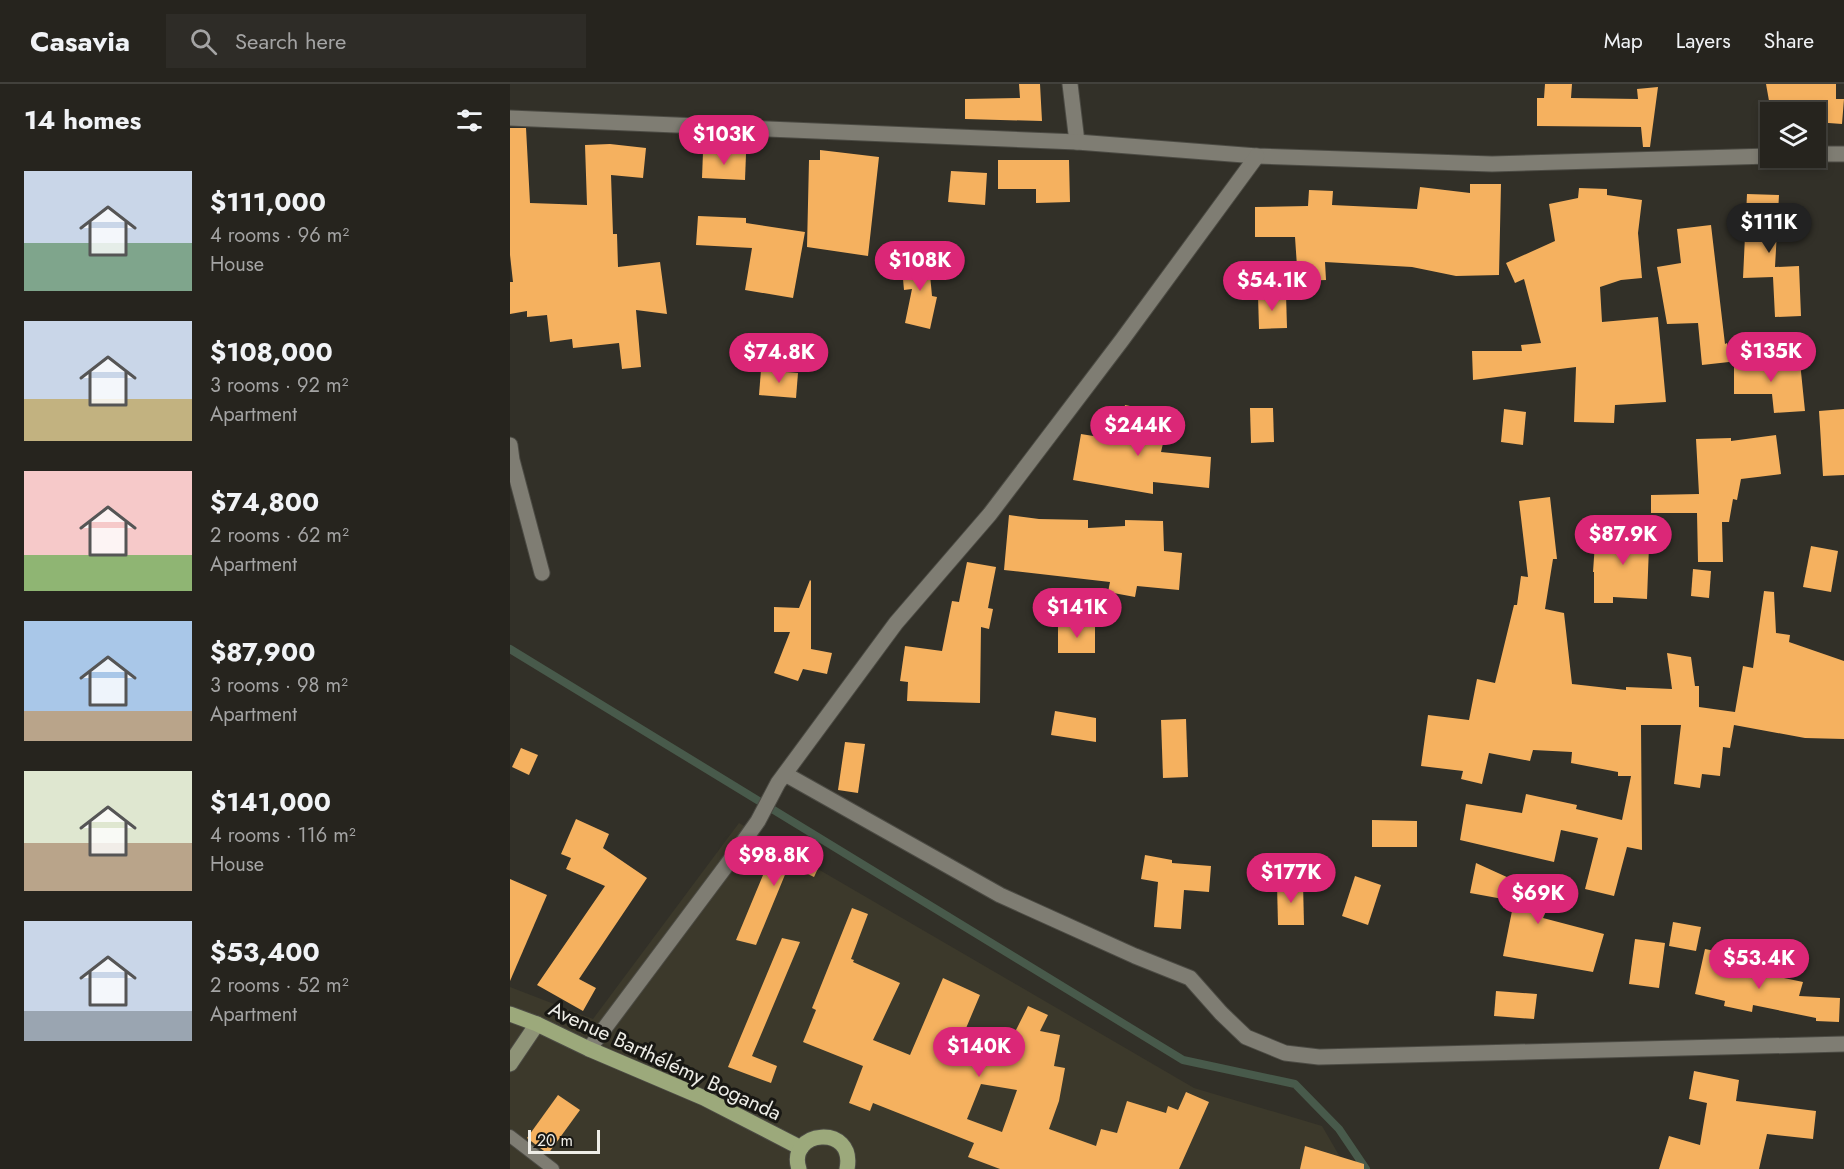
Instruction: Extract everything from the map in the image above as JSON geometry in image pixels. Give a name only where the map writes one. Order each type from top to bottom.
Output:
[{"type":"main road","name":"Avenue Barthélémy Boganda","points":[[510,1014],[704,1098],[801,1148]]},
{"type":"main road","points":[[799,1169],[798,1157],[801,1148],[808,1140],[816,1137],[837,1140],[847,1156],[847,1169]]},
{"type":"street","points":[[1070,84],[1077,142]]},
{"type":"street","points":[[510,118],[1077,142],[1257,156],[1492,164],[1760,156]]},
{"type":"street","points":[[1826,154],[1844,154]]},
{"type":"street","points":[[589,1049],[759,820],[782,778],[896,624],[990,514],[1257,156]]},
{"type":"street","points":[[510,445],[542,573]]},
{"type":"street","points":[[782,778],[1000,895],[1190,978],[1221,1013],[1246,1036],[1286,1053],[1319,1057],[1844,1044]]},
{"type":"street","points":[[510,1064],[537,1024]]},
{"type":"lane","points":[[510,1136],[553,1169]]},
{"type":"shaded area","points":[[739,823],[1194,1088],[1322,1126],[1347,1169],[510,1169],[510,987],[593,1019]]},
{"type":"building","points":[[1019,84],[1040,84],[1042,121],[965,119],[965,99],[1020,98]]},
{"type":"building","points":[[1545,84],[1572,84],[1571,98],[1638,99],[1637,89],[1658,87],[1650,147],[1643,147],[1641,127],[1537,126],[1537,98],[1544,98]]},
{"type":"building","points":[[1766,84],[1836,84],[1836,99],[1844,99],[1842,124],[1826,123],[1826,102],[1769,102]]},
{"type":"building","points":[[510,128],[526,128],[530,203],[587,205],[585,145],[610,144],[646,148],[643,178],[611,175],[613,234],[617,234],[618,267],[660,262],[667,314],[636,310],[641,367],[622,369],[619,343],[573,348],[572,339],[550,342],[547,315],[527,317],[527,311],[510,314],[510,282],[513,282],[510,255]]},
{"type":"building","points":[[820,150],[879,157],[868,256],[807,247],[809,160],[820,160]]},
{"type":"building","points":[[703,152],[746,154],[745,180],[702,178]]},
{"type":"building","points":[[998,160],[1069,160],[1070,202],[1036,203],[1036,189],[998,189]]},
{"type":"building","points":[[951,171],[987,173],[985,205],[948,202]]},
{"type":"building","points":[[1470,184],[1501,184],[1499,275],[1456,276],[1412,267],[1325,262],[1326,280],[1298,281],[1295,237],[1255,237],[1255,207],[1308,206],[1309,190],[1333,191],[1332,205],[1417,209],[1420,187],[1470,193]]},
{"type":"building","points":[[1579,188],[1607,189],[1607,195],[1642,200],[1638,233],[1642,278],[1621,280],[1600,287],[1602,322],[1658,317],[1666,402],[1615,405],[1614,423],[1574,422],[1576,367],[1473,380],[1472,351],[1522,351],[1521,345],[1541,343],[1524,279],[1515,283],[1506,263],[1555,241],[1549,204],[1578,198]]},
{"type":"building","points":[[1747,194],[1779,195],[1775,267],[1799,266],[1801,316],[1775,317],[1773,277],[1743,278]]},
{"type":"building","points":[[698,216],[746,218],[746,223],[805,232],[793,298],[745,290],[752,248],[696,245]]},
{"type":"building","points":[[1711,225],[1729,362],[1702,365],[1698,323],[1667,324],[1657,267],[1681,263],[1677,229]]},
{"type":"building","points":[[923,242],[927,242],[932,296],[937,297],[930,329],[905,323],[912,289],[904,290],[902,268],[917,267]]},
{"type":"building","points":[[1286,294],[1287,328],[1259,329],[1258,295]]},
{"type":"building","points":[[1734,358],[1763,358],[1763,365],[1800,362],[1805,411],[1774,413],[1772,394],[1734,394]]},
{"type":"building","points":[[761,370],[798,373],[796,398],[759,395]]},
{"type":"building","points":[[1125,405],[1170,414],[1161,452],[1211,457],[1209,488],[1153,482],[1153,494],[1073,480],[1081,434],[1118,440]]},
{"type":"building","points":[[1250,408],[1273,408],[1274,442],[1251,443]]},
{"type":"building","points":[[1504,409],[1526,412],[1523,445],[1501,442]]},
{"type":"building","points":[[1844,409],[1844,475],[1823,476],[1819,411]]},
{"type":"building","points":[[1776,435],[1781,474],[1741,479],[1737,500],[1733,499],[1729,522],[1722,522],[1723,562],[1698,562],[1697,513],[1651,513],[1651,495],[1699,494],[1696,439],[1731,438],[1731,441]]},
{"type":"building","points":[[1550,497],[1557,559],[1553,559],[1545,609],[1564,613],[1572,684],[1626,690],[1626,687],[1672,689],[1667,653],[1691,657],[1695,686],[1699,686],[1699,707],[1735,712],[1743,666],[1753,668],[1764,591],[1774,592],[1776,633],[1790,635],[1789,642],[1844,661],[1844,739],[1805,738],[1734,725],[1730,748],[1723,747],[1720,776],[1702,774],[1700,788],[1674,784],[1681,725],[1641,725],[1642,850],[1627,847],[1614,896],[1585,889],[1598,838],[1561,830],[1554,862],[1460,840],[1466,804],[1522,813],[1526,794],[1577,805],[1576,809],[1622,820],[1631,776],[1618,776],[1618,772],[1571,763],[1572,752],[1533,750],[1530,761],[1489,753],[1482,784],[1461,779],[1463,771],[1421,766],[1428,715],[1469,720],[1477,679],[1495,683],[1514,605],[1517,605],[1521,576],[1528,577],[1519,501]]},
{"type":"building","points":[[1009,515],[1039,519],[1088,520],[1088,528],[1125,526],[1125,520],[1163,521],[1164,551],[1182,553],[1179,590],[1137,586],[1135,597],[1108,592],[1110,582],[1004,570]]},
{"type":"building","points":[[1645,519],[1649,546],[1647,599],[1613,597],[1613,603],[1594,603],[1595,543],[1624,545],[1621,523]]},
{"type":"building","points":[[1811,546],[1838,551],[1831,592],[1803,587]]},
{"type":"building","points":[[967,562],[996,567],[988,608],[993,609],[989,629],[981,627],[980,703],[907,701],[908,682],[900,681],[905,646],[942,651],[952,601],[959,602]]},
{"type":"building","points":[[1693,569],[1711,571],[1709,598],[1691,596]]},
{"type":"building","points":[[810,580],[811,649],[832,653],[827,674],[803,669],[798,681],[774,673],[790,632],[774,632],[774,607],[799,608]]},
{"type":"building","points":[[1095,625],[1095,653],[1058,653],[1058,626]]},
{"type":"building","points":[[1055,711],[1096,718],[1096,742],[1051,735]]},
{"type":"building","points":[[1186,719],[1188,777],[1163,778],[1161,720]]},
{"type":"building","points":[[845,742],[865,744],[858,793],[838,790]]},
{"type":"building","points":[[521,748],[538,755],[529,775],[512,767]]},
{"type":"building","points":[[576,819],[609,834],[603,848],[647,878],[579,979],[596,988],[583,1011],[537,985],[605,886],[566,869],[571,858],[561,854]]},
{"type":"building","points":[[1372,820],[1417,821],[1417,847],[1372,847]]},
{"type":"building","points":[[778,839],[822,860],[814,877],[789,865],[756,945],[736,940]]},
{"type":"building","points":[[1145,855],[1172,860],[1172,863],[1211,866],[1209,892],[1184,890],[1181,929],[1154,927],[1158,882],[1141,879]]},
{"type":"building","points":[[1476,863],[1566,904],[1564,910],[1548,907],[1543,918],[1604,934],[1593,972],[1503,956],[1514,901],[1470,893]]},
{"type":"building","points":[[1355,876],[1381,885],[1368,925],[1342,916]]},
{"type":"building","points":[[510,879],[547,895],[510,981]]},
{"type":"building","points":[[1303,883],[1304,925],[1278,925],[1277,884]]},
{"type":"building","points":[[852,908],[868,914],[851,959],[854,960],[853,962],[900,983],[873,1040],[910,1055],[943,978],[980,995],[964,1033],[1006,1050],[1028,1006],[1048,1015],[1040,1031],[1060,1035],[1054,1066],[1065,1068],[1059,1101],[1049,1129],[1096,1146],[1101,1129],[1117,1133],[1127,1101],[1166,1113],[1168,1106],[1178,1110],[1186,1092],[1209,1102],[1179,1169],[1000,1169],[968,1157],[974,1143],[873,1103],[870,1111],[849,1103],[863,1066],[803,1042],[816,1010],[812,1008]],"holes":[[[981,1084],[1017,1090],[1002,1132],[967,1119]]]},
{"type":"building","points":[[1673,922],[1701,927],[1696,951],[1669,946]]},
{"type":"building","points":[[782,938],[800,942],[752,1056],[777,1066],[771,1083],[728,1067]]},
{"type":"building","points":[[1635,939],[1665,943],[1659,988],[1629,984]]},
{"type":"building","points":[[1705,949],[1730,954],[1729,961],[1762,969],[1761,973],[1803,982],[1799,996],[1840,998],[1839,1022],[1816,1021],[1816,1018],[1753,1005],[1752,1012],[1724,1006],[1725,1001],[1695,994]]},
{"type":"building","points":[[1496,991],[1537,994],[1534,1019],[1494,1016]]},
{"type":"building","points":[[1694,1071],[1739,1080],[1736,1101],[1816,1111],[1813,1139],[1767,1134],[1759,1169],[1659,1169],[1669,1136],[1700,1145],[1707,1103],[1689,1099]]},
{"type":"building","points":[[558,1095],[580,1110],[548,1154],[527,1138]]},
{"type":"building","points":[[1305,1146],[1364,1164],[1364,1169],[1300,1169]]},
{"type":"waterway","points":[[510,649],[1183,1060],[1295,1084],[1339,1129],[1366,1169]]}]
